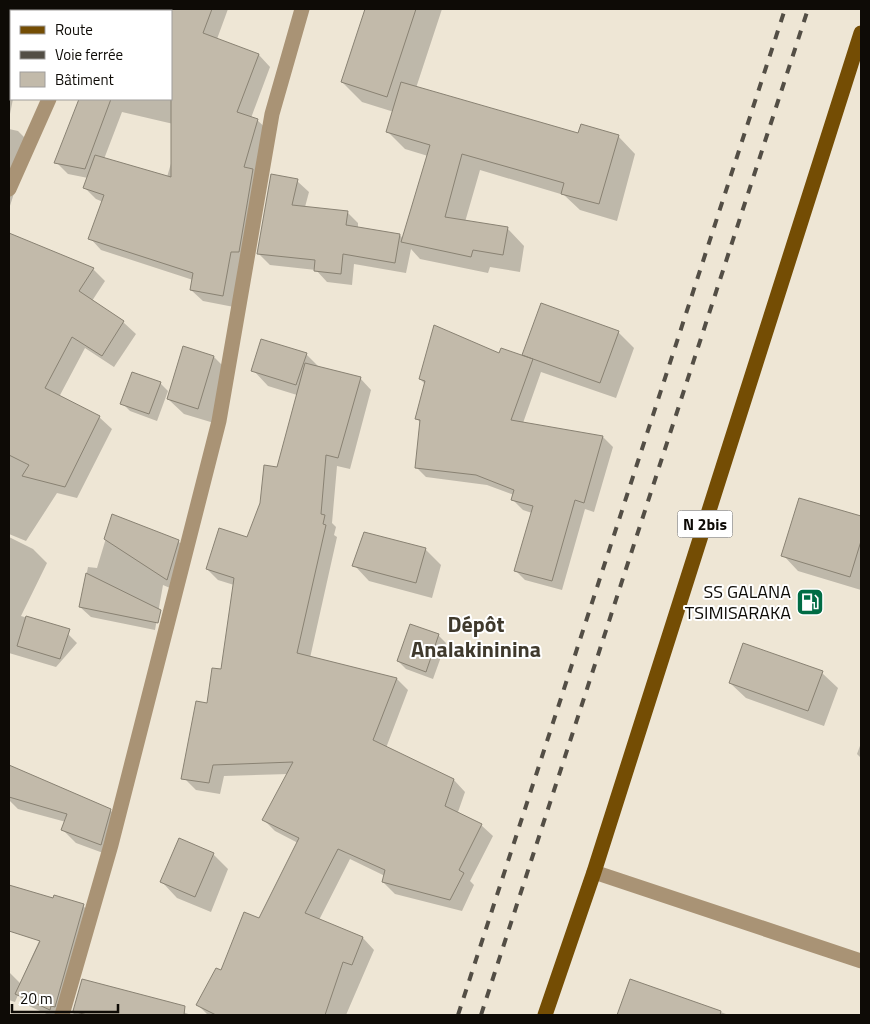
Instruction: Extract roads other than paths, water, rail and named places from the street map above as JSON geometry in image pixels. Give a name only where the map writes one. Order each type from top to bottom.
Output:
[{"type":"main road","name":"N 2bis","points":[[545,1015],[594,872],[861,33]]},
{"type":"street","points":[[62,1015],[111,844],[219,421],[272,114],[302,9]]},
{"type":"street","points":[[9,189],[49,100]]},
{"type":"street","points":[[594,872],[861,961]]},
{"type":"railway","points":[[458,1015],[785,9]]},
{"type":"railway","points":[[481,1015],[808,9]]},
{"type":"place","name":"SS GALANA TSIMISARAKA","points":[[810,602]]},
{"type":"district","name":"Dépôt Analakininina","points":[[476,636]]}]
